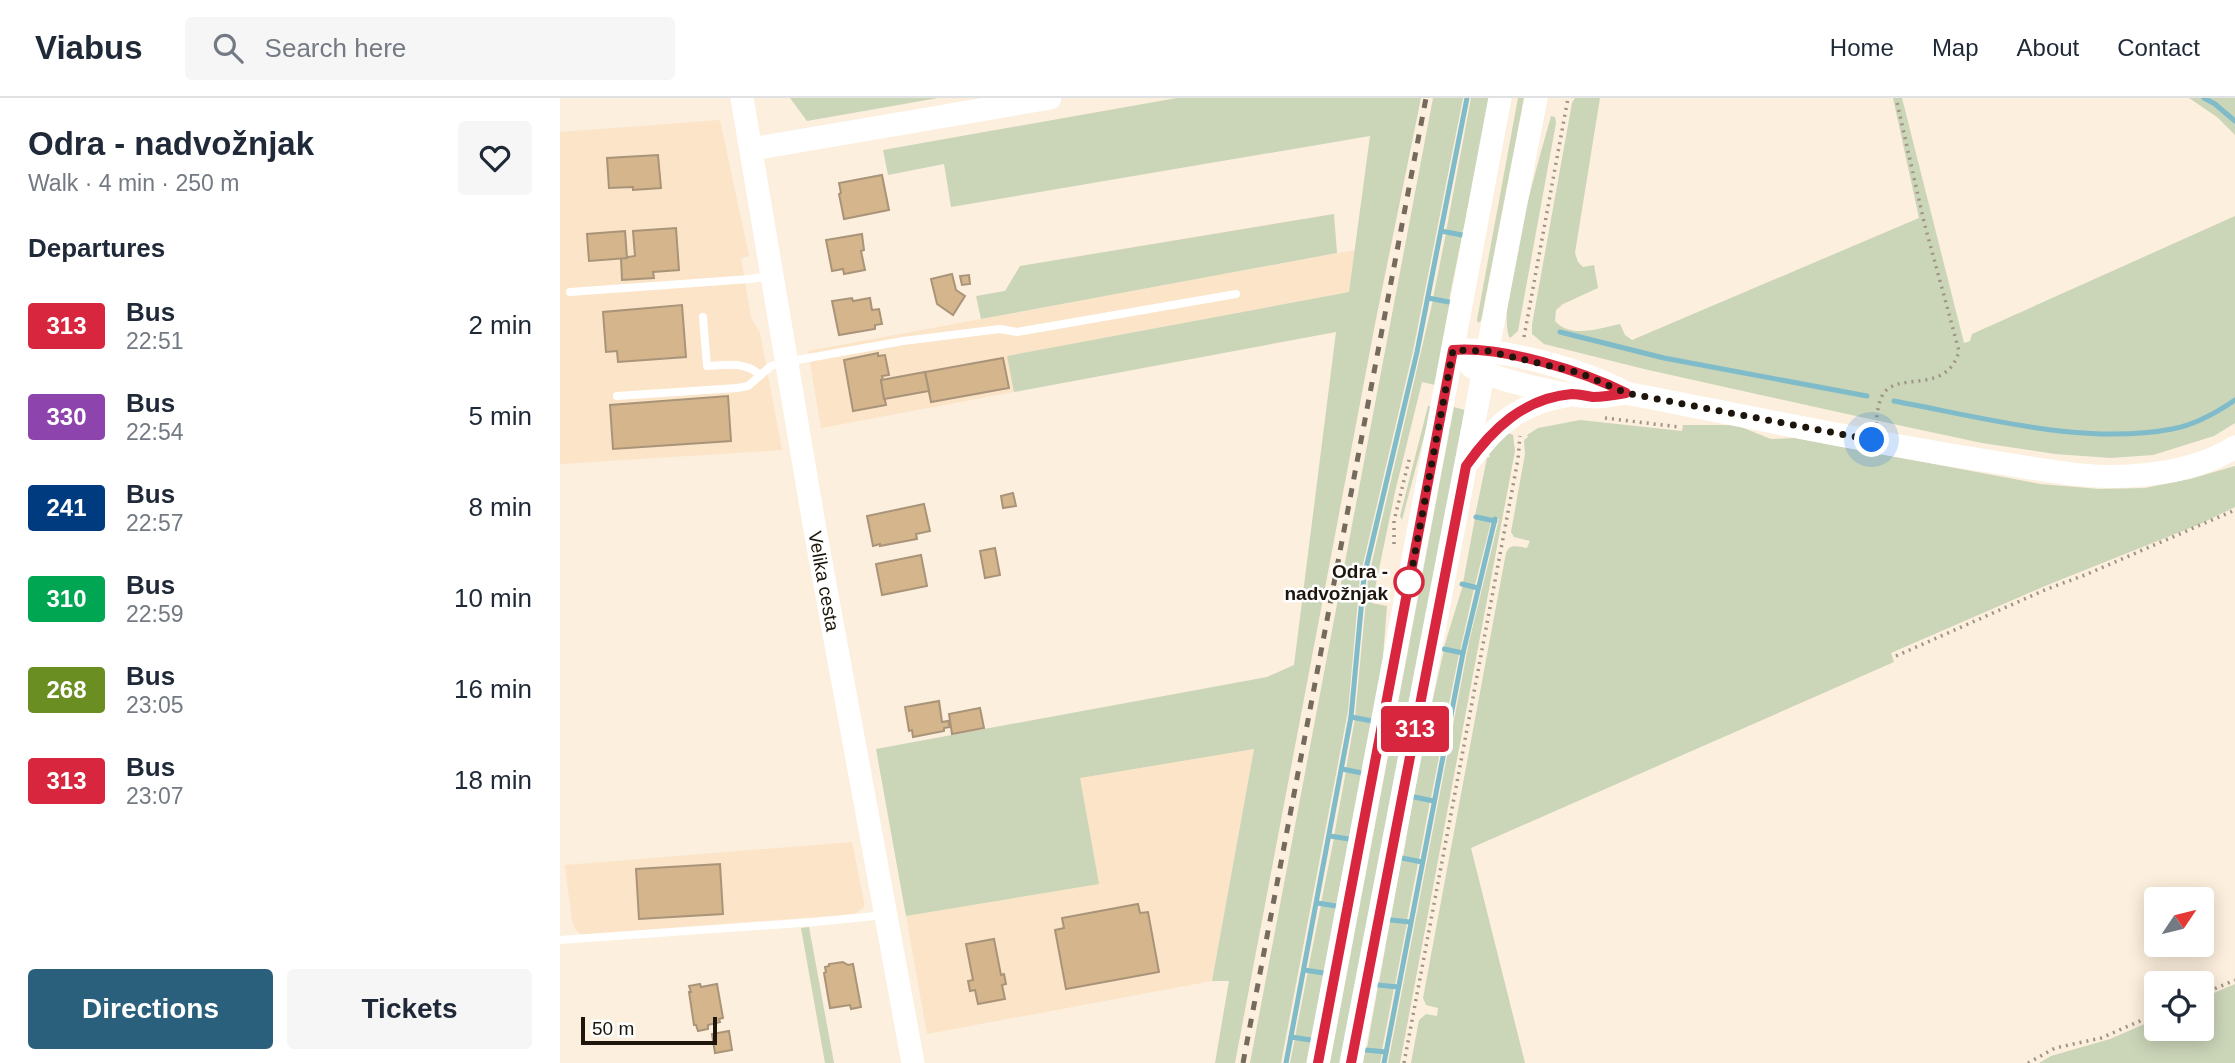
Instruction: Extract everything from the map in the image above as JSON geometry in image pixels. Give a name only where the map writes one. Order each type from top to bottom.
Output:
[{"type":"main road","name":"Velika cesta","points":[[742,98],[786,362],[913,1063]]},
{"type":"main road","points":[[752,149],[1050,98]]},
{"type":"main road","points":[[1318,1063],[1500,98]]},
{"type":"main road","points":[[1351,1063],[1536,98]]},
{"type":"main road","points":[[1453,350],[1485,361],[1514,382],[1596,397],[1626,393]]},
{"type":"main road","points":[[1485,361],[1519,358],[1580,373],[1626,393],[1940,453],[2086,476],[2129,476],[2161,472],[2222,455],[2235,447]]},
{"type":"main road","points":[[1466,466],[1493,431],[1516,412],[1552,398],[1574,394]]},
{"type":"lane","points":[[570,292],[773,275]]},
{"type":"lane","points":[[617,396],[737,388],[748,386],[771,366],[786,362],[903,341],[999,329],[1017,332],[1236,293]]},
{"type":"lane","points":[[703,317],[707,366],[742,365],[760,374]]},
{"type":"lane","points":[[560,940],[886,915]]},
{"type":"path","points":[[1519,358],[1568,98]]},
{"type":"path","points":[[1872,440],[1881,397],[1887,390],[1939,377],[1948,372],[1959,351],[1924,222],[1896,98]]},
{"type":"path","points":[[1404,1063],[1518,459],[1521,427],[1516,412]]},
{"type":"path","points":[[1600,417],[1679,427]]},
{"type":"path","points":[[1896,656],[2235,510]]},
{"type":"path","points":[[2214,989],[2235,980]]},
{"type":"path","points":[[2028,1063],[2054,1048],[2101,1038],[2144,1019]]},
{"type":"shaded area","points":[[720,120],[749,256],[741,258],[751,318],[760,333],[782,450],[560,464],[560,132]]},
{"type":"shaded area","points":[[1355,250],[1349,292],[1008,356],[1014,392],[821,428],[808,351]]},
{"type":"shaded area","points":[[1254,749],[1212,981],[927,1034],[906,916],[1099,884],[1079,778]]},
{"type":"shaded area","points":[[852,842],[864,902],[864,907],[855,914],[588,934],[581,934],[576,930],[572,921],[565,865]]},
{"type":"green space","points":[[790,98],[938,98],[807,121]]},
{"type":"green space","points":[[1177,98],[1421,98],[1375,324],[1235,1063],[1215,1063],[1229,981],[1212,981],[1254,749],[1080,778],[1099,884],[906,916],[876,749],[1267,677],[1294,665],[1336,332],[1014,392],[1007,356],[1349,292],[1370,136],[951,207],[944,164],[888,175],[883,150]]},
{"type":"green space","points":[[1433,98],[1463,98],[1413,351],[1360,577],[1348,711],[1281,1063],[1250,1063]]},
{"type":"green space","points":[[1471,98],[1489,98],[1464,228],[1462,233],[1446,232]]},
{"type":"green space","points":[[1518,98],[1524,98],[1481,321],[1478,323],[1477,320]]},
{"type":"green space","points":[[1575,98],[1600,98],[1575,253],[1583,267],[1594,265],[1598,288],[1556,310],[1555,321],[1569,330],[1595,330],[1620,324],[1625,335],[1632,340],[1919,218],[1893,98],[1902,98],[1964,343],[1970,341],[1972,334],[2235,216],[2235,423],[2214,436],[2153,455],[2111,458],[2055,454],[1982,443],[1865,418],[1544,344],[1532,334],[1532,325]]},
{"type":"green space","points":[[2189,98],[2235,98],[2235,135],[2217,117]]},
{"type":"green space","points":[[1551,116],[1555,117],[1556,123],[1518,331],[1510,338],[1507,323],[1508,298],[1513,266]]},
{"type":"green space","points":[[1334,214],[1337,253],[981,319],[976,296],[1005,291],[1020,266]]},
{"type":"green space","points":[[1446,233],[1462,236],[1449,300],[1433,298]]},
{"type":"green space","points":[[1433,300],[1450,303],[1435,385],[1422,382],[1372,603],[1387,606],[1382,669],[1372,719],[1355,717],[1368,579]]},
{"type":"green space","points":[[1428,406],[1432,406],[1402,520],[1400,516]]},
{"type":"green space","points":[[1454,407],[1465,410],[1341,1063],[1330,1063]]},
{"type":"green space","points":[[1580,420],[1682,431],[1683,425],[1736,425],[1771,439],[1795,438],[2040,484],[2099,489],[2145,488],[2235,466],[2235,507],[1891,653],[1894,662],[1471,848],[1525,1063],[1411,1063],[1419,1020],[1426,1014],[1437,1016],[1438,1008],[1426,1005],[1423,998],[1506,553],[1512,547],[1527,548],[1530,541],[1514,537],[1511,532],[1525,454],[1524,440],[1538,428]]},
{"type":"green space","points":[[1503,431],[1513,435],[1515,451],[1400,1063],[1388,1063],[1469,642],[1499,519],[1475,516],[1487,458]]},
{"type":"green space","points":[[1475,518],[1491,522],[1475,585],[1463,583]]},
{"type":"green space","points":[[1463,585],[1474,588],[1460,651],[1444,647]]},
{"type":"green space","points":[[1444,650],[1459,654],[1444,729],[1428,726],[1428,720]]},
{"type":"green space","points":[[1355,718],[1372,722],[1362,771],[1346,769]]},
{"type":"green space","points":[[1427,728],[1444,731],[1431,798],[1414,796]]},
{"type":"green space","points":[[1346,771],[1362,774],[1349,838],[1334,836]]},
{"type":"green space","points":[[1413,799],[1430,801],[1419,860],[1403,857]]},
{"type":"green space","points":[[1334,838],[1349,841],[1336,905],[1321,903]]},
{"type":"green space","points":[[1401,860],[1418,863],[1407,920],[1391,918]]},
{"type":"green space","points":[[1321,905],[1337,908],[1323,972],[1308,970]]},
{"type":"green space","points":[[1390,921],[1407,923],[1395,985],[1379,983]]},
{"type":"green space","points":[[809,927],[834,1063],[825,1063],[801,928]]},
{"type":"green space","points":[[1308,971],[1324,975],[1311,1039],[1295,1037]]},
{"type":"green space","points":[[2235,984],[2235,1063],[2039,1063],[2051,1056],[2110,1039],[2144,1024],[2144,1041],[2214,1041],[2214,993]]},
{"type":"green space","points":[[1378,986],[1394,988],[1382,1050],[1367,1048]]},
{"type":"green space","points":[[1295,1038],[1311,1042],[1307,1063],[1290,1063]]},
{"type":"green space","points":[[1365,1051],[1382,1053],[1380,1063],[1363,1063]]},
{"type":"building","points":[[658,155],[661,188],[609,188],[607,158]]},
{"type":"building","points":[[882,175],[889,210],[844,219],[839,183]]},
{"type":"building","points":[[676,228],[679,270],[653,272],[654,278],[622,280],[621,258],[635,256],[633,231]]},
{"type":"building","points":[[625,231],[627,258],[589,261],[587,234]]},
{"type":"building","points":[[862,234],[864,250],[861,251],[865,270],[844,274],[843,269],[832,271],[826,240]]},
{"type":"building","points":[[952,274],[956,290],[965,296],[953,315],[937,304],[931,279]]},
{"type":"building","points":[[969,275],[970,284],[962,285],[960,276]]},
{"type":"building","points":[[852,298],[853,301],[870,298],[872,310],[879,309],[882,324],[875,325],[875,329],[839,335],[832,301]]},
{"type":"building","points":[[682,305],[686,357],[618,362],[617,351],[606,352],[603,312]]},
{"type":"building","points":[[878,353],[878,356],[885,355],[889,375],[882,376],[881,380],[886,405],[853,411],[844,360]]},
{"type":"building","points":[[1003,358],[1009,388],[931,402],[925,372]]},
{"type":"building","points":[[925,372],[929,391],[884,399],[881,380]]},
{"type":"building","points":[[728,396],[731,441],[613,449],[610,405]]},
{"type":"building","points":[[1013,493],[1016,506],[1003,508],[1001,496]]},
{"type":"building","points":[[924,504],[930,531],[916,534],[917,539],[873,546],[867,516]]},
{"type":"building","points":[[995,548],[1000,575],[985,578],[980,551]]},
{"type":"building","points":[[921,555],[927,586],[882,595],[876,564]]},
{"type":"building","points":[[939,701],[942,722],[948,721],[950,727],[944,728],[944,731],[913,737],[912,730],[909,731],[905,707]]},
{"type":"building","points":[[980,708],[984,728],[952,734],[949,714]]},
{"type":"building","points":[[720,864],[723,914],[639,919],[636,869]]},
{"type":"building","points":[[1138,904],[1140,913],[1148,912],[1159,972],[1066,989],[1055,930],[1064,928],[1062,918]]},
{"type":"building","points":[[994,939],[1001,975],[1004,974],[1006,984],[1002,985],[1005,999],[978,1004],[975,990],[970,991],[968,981],[973,980],[966,944]]},
{"type":"building","points":[[843,962],[853,964],[861,1007],[851,1009],[850,1005],[830,1008],[825,967]]},
{"type":"building","points":[[700,984],[701,987],[717,984],[723,1018],[719,1019],[720,1022],[708,1025],[708,1029],[698,1031],[694,1025],[689,986]]},
{"type":"building","points":[[729,1031],[732,1050],[715,1053],[712,1034]]},
{"type":"waterway","points":[[1286,1063],[1351,717],[1364,577],[1417,352],[1467,98]]},
{"type":"waterway","points":[[2204,98],[2235,121]]},
{"type":"waterway","points":[[1441,231],[1462,235]]},
{"type":"waterway","points":[[1428,298],[1449,302]]},
{"type":"waterway","points":[[1560,332],[1664,358],[1867,396]]},
{"type":"waterway","points":[[1894,401],[2033,427],[2104,434],[2139,433],[2189,425],[2235,400]]},
{"type":"waterway","points":[[1476,517],[1495,521]]},
{"type":"waterway","points":[[1384,1063],[1463,653],[1495,519]]},
{"type":"waterway","points":[[1462,584],[1478,588]]},
{"type":"waterway","points":[[1444,649],[1463,653]]},
{"type":"waterway","points":[[1351,717],[1372,721]]},
{"type":"waterway","points":[[1427,727],[1448,730]]},
{"type":"waterway","points":[[1342,769],[1362,773]]},
{"type":"waterway","points":[[1414,797],[1434,801]]},
{"type":"waterway","points":[[1330,836],[1349,839]]},
{"type":"waterway","points":[[1402,858],[1422,862]]},
{"type":"waterway","points":[[1317,903],[1336,906]]},
{"type":"waterway","points":[[1391,920],[1410,922]]},
{"type":"waterway","points":[[1304,970],[1324,973]]},
{"type":"waterway","points":[[1378,985],[1398,987]]},
{"type":"waterway","points":[[1291,1037],[1311,1040]]},
{"type":"waterway","points":[[1366,1050],[1386,1052]]},
{"type":"railway","points":[[1243,1063],[1426,98]]},
{"type":"bus line","name":"313","points":[[1318,1063],[1453,350],[1488,351],[1580,373],[1626,393],[1596,397],[1574,394],[1552,398],[1516,412],[1484,440],[1466,466],[1351,1063]]},
{"type":"place","name":"Odra - nadvožnjak","points":[[1409,582]]},
{"type":"route","points":[[1409,582],[1409,585],[1453,350],[1488,351],[1580,373],[1626,393],[1872,440]]}]
